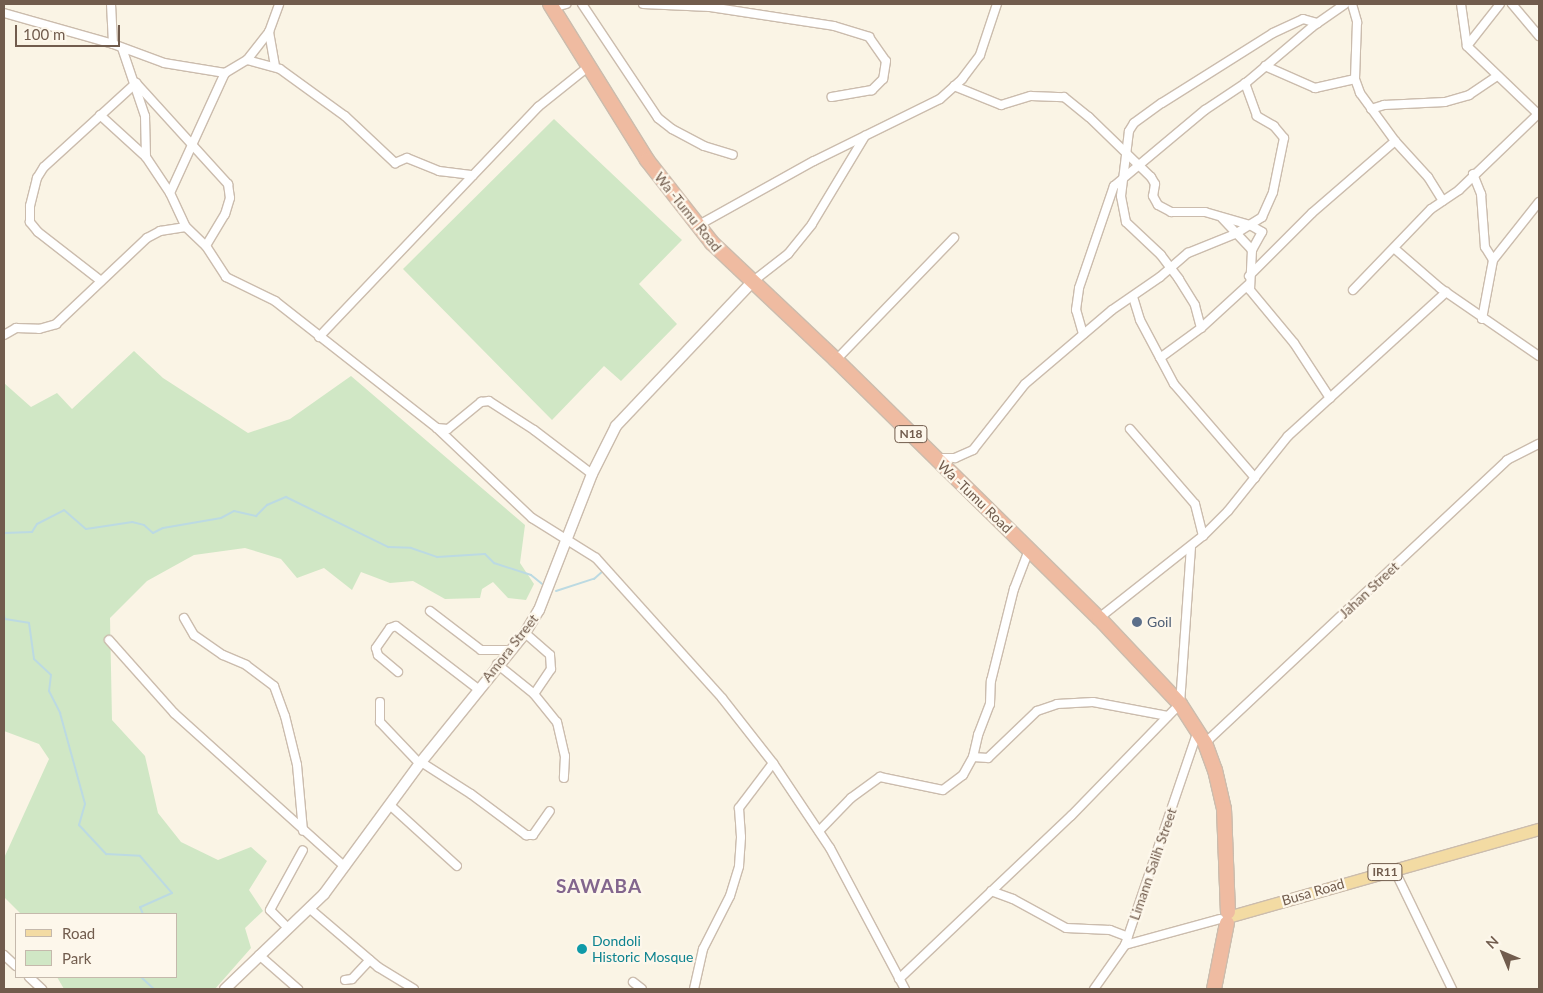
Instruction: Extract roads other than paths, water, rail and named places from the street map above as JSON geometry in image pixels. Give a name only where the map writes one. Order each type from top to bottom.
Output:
[{"type":"highway","name":"Wa -Tumu Road","points":[[556,5],[589,66],[647,160],[697,227],[752,282],[836,360],[1099,618],[1180,704],[1201,737],[1224,809],[1227,878],[1225,918]]},
{"type":"highway","name":"N18","points":[[1214,989],[1225,918]]},
{"type":"main road","name":"Busa Road","points":[[1225,918],[1539,829]]},
{"type":"street","points":[[111,4],[113,44]]},
{"type":"street","points":[[170,193],[225,73],[247,60],[269,32],[279,4]]},
{"type":"street","points":[[582,4],[658,118],[672,129],[704,146],[733,155]]},
{"type":"street","points":[[642,4],[722,6],[834,26],[869,37],[886,61],[883,79],[872,90],[832,98]]},
{"type":"street","points":[[1083,334],[1076,310],[1079,288],[1108,201],[1122,178],[1205,110],[1245,83],[1317,23],[1345,4]]},
{"type":"street","points":[[1352,4],[1357,22],[1355,79],[1371,109],[1394,141],[1428,177],[1443,201]]},
{"type":"street","points":[[1353,290],[1395,248],[1411,228],[1539,114],[1467,46],[1461,4]]},
{"type":"street","points":[[1467,46],[1500,4]]},
{"type":"street","points":[[1512,4],[1539,36]]},
{"type":"street","points":[[697,227],[865,136],[940,99],[954,86],[980,55],[994,6]]},
{"type":"street","points":[[4,13],[113,44],[164,63],[225,73]]},
{"type":"street","points":[[1201,328],[1195,305],[1171,268],[1126,222],[1121,196],[1125,151],[1129,131],[1134,123],[1162,103],[1295,22],[1309,19],[1317,23]]},
{"type":"street","points":[[269,32],[275,66]]},
{"type":"street","points":[[122,48],[136,83],[146,116],[146,157]]},
{"type":"street","points":[[247,60],[275,66],[346,116],[396,163],[407,158],[439,171],[473,175]]},
{"type":"street","points":[[320,337],[538,107],[589,66]]},
{"type":"street","points":[[1265,66],[1315,88],[1355,79]]},
{"type":"street","points":[[1371,109],[1384,104],[1445,102],[1469,95],[1497,76]]},
{"type":"street","points":[[101,281],[38,232],[30,222],[30,214],[37,178],[44,167],[136,83]]},
{"type":"street","points":[[136,83],[223,177],[230,190],[225,214],[206,246]]},
{"type":"street","points":[[934,458],[955,458],[973,450],[1026,384],[1083,334],[1188,253],[1235,234],[1262,217],[1268,207],[1284,138],[1274,126],[1257,116],[1245,83]]},
{"type":"street","points":[[954,86],[1001,105],[1031,96],[1064,97],[1125,151],[1154,181],[1154,201],[1167,211],[1205,212],[1250,225],[1262,232],[1252,250],[1248,285],[1261,306],[1294,343],[1330,398]]},
{"type":"street","points":[[100,115],[146,157],[170,193],[186,227],[206,246],[226,277],[274,301],[437,428],[532,518],[567,538],[596,558],[670,636],[773,763],[819,832],[901,986],[991,891],[1071,816],[1180,704],[1191,547]]},
{"type":"street","points":[[752,282],[788,254],[812,224],[865,136]]},
{"type":"street","points":[[1249,276],[1312,213],[1394,141]]},
{"type":"street","points":[[1473,174],[1481,194],[1485,247],[1493,260]]},
{"type":"street","points":[[1482,319],[1493,260],[1539,202]]},
{"type":"street","points":[[1222,218],[1252,250]]},
{"type":"street","points":[[4,335],[16,328],[39,329],[56,324],[147,238],[160,231],[186,227]]},
{"type":"street","points":[[836,360],[954,238]]},
{"type":"street","points":[[1395,248],[1446,292],[1482,319],[1539,356]]},
{"type":"street","name":"Amora Street","points":[[225,989],[309,908],[345,867],[391,806],[420,763],[498,664],[525,633],[539,610],[592,474],[616,426],[752,282]]},
{"type":"street","points":[[1160,358],[1201,328],[1248,285]]},
{"type":"street","points":[[1099,618],[1203,536],[1255,478],[1288,436],[1446,292]]},
{"type":"street","points":[[1133,296],[1140,320],[1174,384],[1255,478]]},
{"type":"street","points":[[437,428],[448,429],[481,402],[489,401],[534,430],[592,474]]},
{"type":"street","points":[[1130,428],[1195,504],[1203,536]]},
{"type":"street","name":"Jahan Street","points":[[1201,737],[1507,460],[1539,444]]},
{"type":"street","points":[[819,832],[851,798],[880,777],[943,790],[963,775],[973,757],[990,704],[991,681],[1014,589],[1029,550]]},
{"type":"street","points":[[430,611],[481,650],[510,650]]},
{"type":"street","points":[[184,618],[194,635],[223,655],[246,665],[274,686],[285,716],[297,765],[303,830]]},
{"type":"street","points":[[398,672],[378,655],[376,648],[390,628],[396,626],[478,689]]},
{"type":"street","points":[[525,633],[550,655],[551,669],[534,694]]},
{"type":"street","points":[[109,640],[174,713],[249,778],[345,867]]},
{"type":"street","points":[[498,664],[534,694],[557,722],[565,756],[564,778]]},
{"type":"street","points":[[380,702],[380,722],[420,763],[471,794],[526,835],[533,835],[550,811]]},
{"type":"street","points":[[973,757],[988,758],[1037,711],[1057,704],[1093,702],[1168,716]]},
{"type":"street","name":"Limann Salih Street","points":[[1094,989],[1125,945],[1201,737]]},
{"type":"street","points":[[694,989],[703,949],[730,896],[739,866],[741,837],[738,808],[773,763]]},
{"type":"street","points":[[391,806],[457,866]]},
{"type":"street","points":[[288,928],[270,910],[303,850]]},
{"type":"street","points":[[1394,869],[1452,989]]},
{"type":"street","points":[[991,891],[1066,928],[1110,930],[1128,936]]},
{"type":"street","points":[[309,908],[370,960],[414,989]]},
{"type":"street","points":[[1125,945],[1225,918]]},
{"type":"street","points":[[4,955],[15,965]]},
{"type":"street","points":[[259,955],[298,989]]},
{"type":"street","points":[[345,980],[352,979],[370,960]]},
{"type":"street","points":[[30,978],[42,989]]},
{"type":"street","points":[[633,982],[642,989]]},
{"type":"waterway","points":[[4,533],[32,532],[37,524],[64,510],[86,529],[132,522],[144,525],[153,533],[163,528],[221,518],[234,511],[256,516],[267,505],[286,497],[388,547],[411,548],[437,557],[485,554],[494,563],[531,575],[542,584]]},
{"type":"waterway","points":[[556,591],[594,579],[603,571]]},
{"type":"waterway","points":[[4,615],[5,619],[29,623],[34,659],[51,675],[49,691],[60,713],[85,804],[79,825],[106,854],[140,856],[172,893],[140,907],[143,913]]},
{"type":"waterway","points":[[142,978],[154,989]]},
{"type":"place","name":"Goil","points":[[1137,622]]},
{"type":"place","name":"Dondoli Historic Mosque","points":[[582,949]]},
{"type":"district","name":"SAWABA","points":[[599,886]]}]
